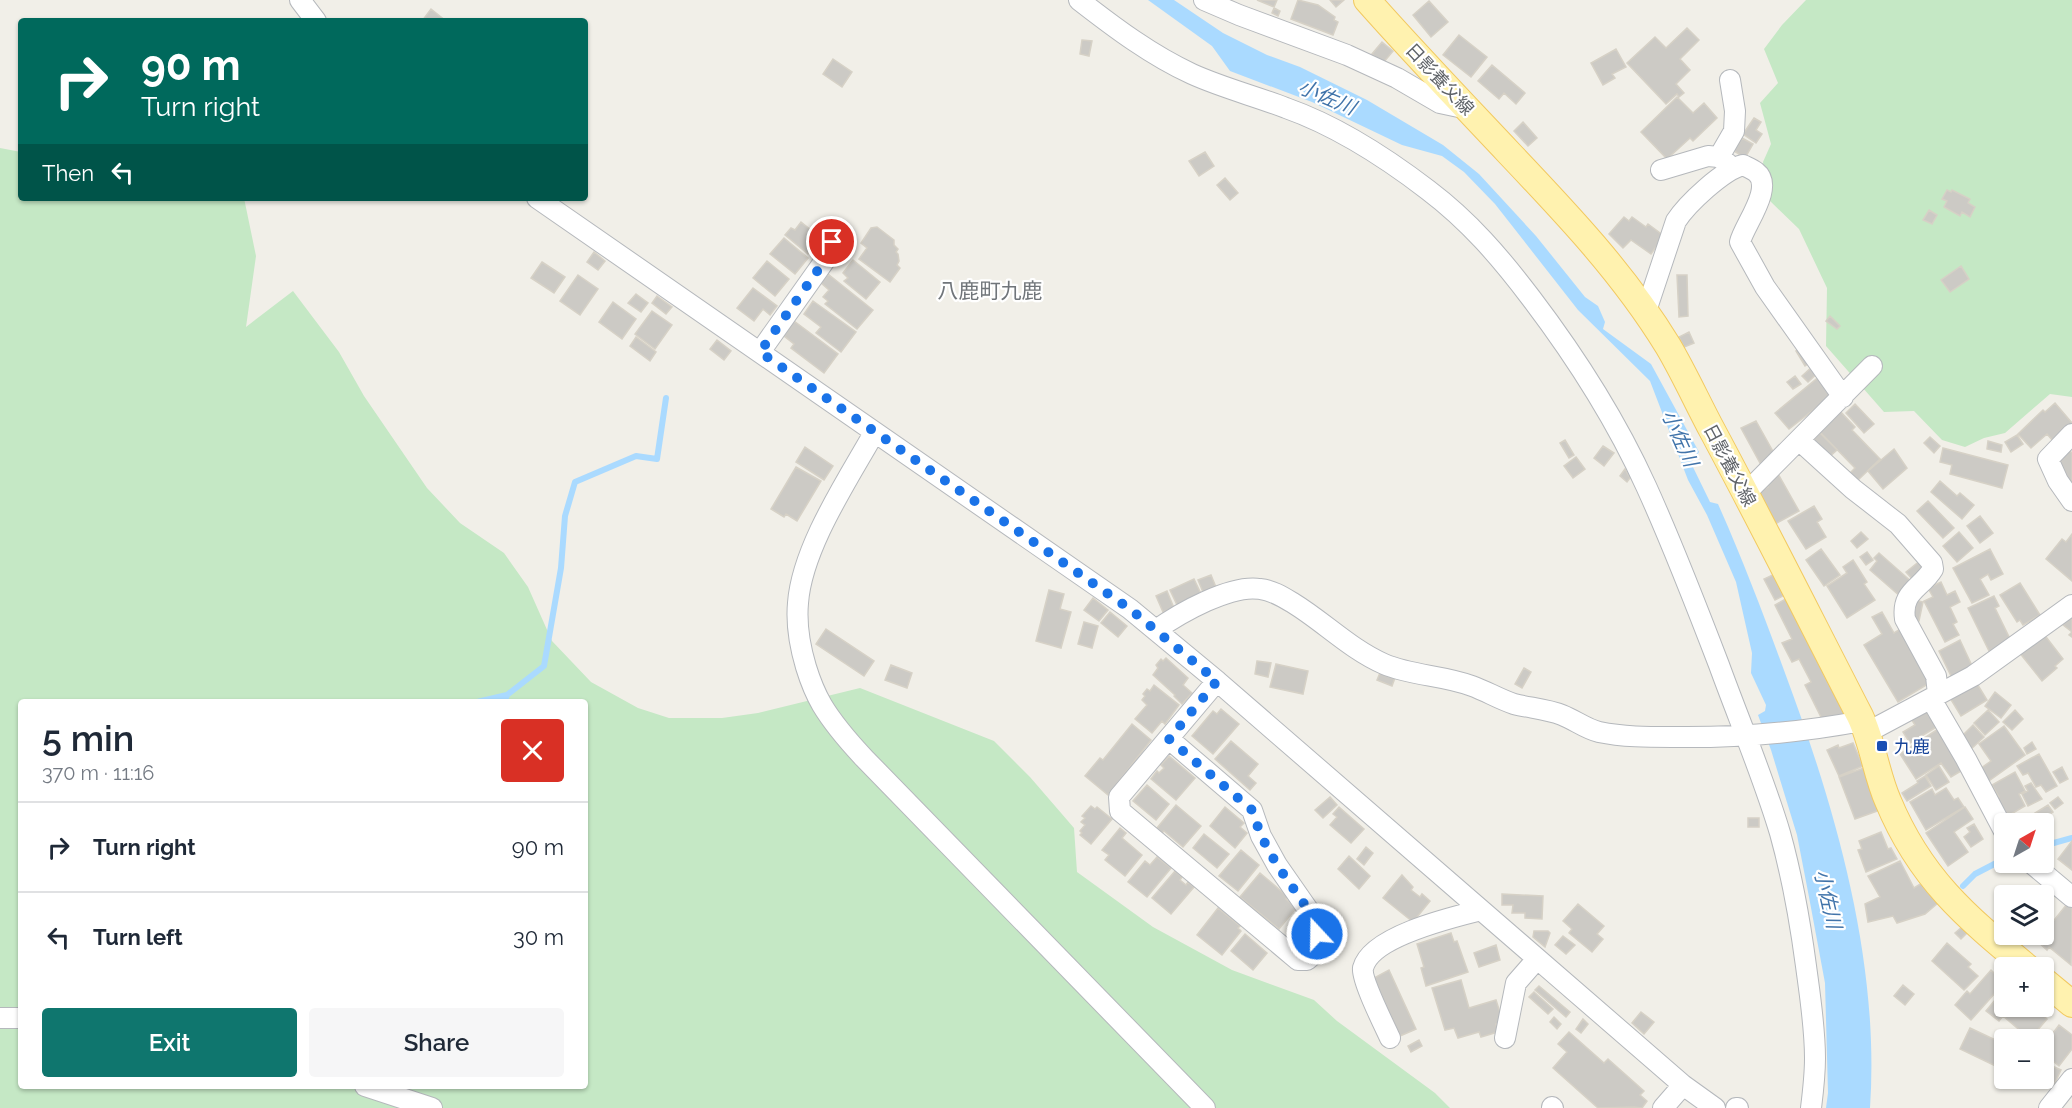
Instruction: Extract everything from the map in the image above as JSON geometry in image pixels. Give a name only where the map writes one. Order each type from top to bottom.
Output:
[{"type":"main road","name":"日影養父線","points":[[1367,0],[1597,247],[1668,346],[1746,493],[1864,727],[1887,800],[1911,847],[1935,883],[1974,924],[2014,957]]},
{"type":"main road","points":[[2054,987],[2069,996]]},
{"type":"street","points":[[300,0],[314,18]]},
{"type":"street","points":[[1079,0],[1128,38],[1164,60],[1232,90],[1288,108],[1353,139],[1425,187],[1455,211],[1500,258],[1554,328],[1626,446],[1646,486],[1698,609],[1748,737],[1780,833],[1799,919],[1811,1005],[1815,1060],[1811,1108]]},
{"type":"street","points":[[1204,0],[1347,54],[1397,78],[1440,103],[1468,109]]},
{"type":"street","points":[[1645,314],[1676,221],[1684,208],[1726,162],[1734,131],[1735,111],[1730,80]]},
{"type":"street","points":[[1661,170],[1708,156],[1743,165],[1756,172],[1762,189],[1757,207],[1740,242],[1765,287],[1843,397]]},
{"type":"street","points":[[541,201],[1111,595],[1217,681],[1683,1085],[1715,1108]]},
{"type":"street","points":[[760,352],[835,246]]},
{"type":"street","points":[[1746,493],[1872,366]]},
{"type":"street","points":[[874,433],[819,533],[801,584],[798,618],[802,655],[821,704],[841,733],[865,759],[1205,1108]]},
{"type":"street","points":[[2072,434],[2048,459],[2058,481],[2072,501]]},
{"type":"street","points":[[1799,440],[1853,489],[1898,524],[1932,563],[1933,569],[1928,576],[1910,592],[1904,609],[1905,619],[1936,676],[1934,697],[1994,813]]},
{"type":"street","points":[[1156,630],[1176,616],[1229,592],[1250,587],[1263,589],[1284,598],[1310,614],[1348,643],[1383,663],[1402,671],[1455,680],[1511,703],[1564,716],[1597,732],[1641,737],[1748,737],[1864,727],[1934,697],[1973,676],[2072,605]]},
{"type":"street","points":[[1169,739],[1252,810],[1261,836],[1277,865],[1316,921],[1317,947],[1314,954],[1307,960],[1298,960],[1120,811],[1119,797],[1217,681]]},
{"type":"street","points":[[2043,873],[2072,897]]},
{"type":"street","points":[[1390,1038],[1365,980],[1363,969],[1370,955],[1381,946],[1413,930],[1481,910]]},
{"type":"street","points":[[1505,1038],[1516,983],[1537,959]]},
{"type":"street","points":[[0,1018],[18,1018]]},
{"type":"street","points":[[2049,1108],[2072,1079]]},
{"type":"street","points":[[1663,1108],[1683,1085]]},
{"type":"street","points":[[374,1089],[432,1108]]},
{"type":"green space","points":[[1806,0],[2072,0],[2072,397],[2050,394],[2005,433],[1984,438],[1965,447],[1942,440],[1914,411],[1884,412],[1826,346],[1827,288],[1799,229],[1769,200],[1763,162],[1771,144],[1760,103],[1778,83],[1764,49],[1782,25]]},
{"type":"green space","points":[[0,148],[18,151],[18,201],[245,201],[256,256],[246,327],[293,291],[339,352],[364,396],[427,488],[460,523],[504,553],[528,587],[552,641],[591,682],[638,708],[669,718],[722,718],[758,713],[860,688],[994,741],[1030,777],[1074,828],[1077,872],[1153,927],[1232,970],[1314,1000],[1337,1021],[1435,1093],[1450,1108],[0,1108]]},
{"type":"water","name":"小佐川","points":[[1148,0],[1174,0],[1223,33],[1367,100],[1443,145],[1479,174],[1536,236],[1585,297],[1598,306],[1605,322],[1603,329],[1651,364],[1699,452],[1691,463],[1710,502],[1718,504],[1761,609],[1804,725],[1837,832],[1861,942],[1868,997],[1871,1053],[1870,1108],[1826,1108],[1828,1093],[1825,983],[1797,835],[1758,715],[1765,711],[1766,705],[1751,673],[1752,653],[1736,582],[1707,515],[1688,480],[1650,381],[1578,310],[1495,204],[1464,172],[1442,156],[1402,145],[1312,102],[1230,71],[1212,46]]},
{"type":"building","points":[[1257,0],[1277,0],[1274,7]]},
{"type":"building","points":[[1298,0],[1318,5],[1335,17],[1334,20],[1338,22],[1333,35],[1291,19]]},
{"type":"building","points":[[1330,0],[1344,0],[1336,7]]},
{"type":"building","points":[[1429,1],[1448,22],[1431,37],[1413,15]]},
{"type":"building","points":[[1274,8],[1280,11],[1278,16],[1272,13]]},
{"type":"building","points":[[431,9],[442,18],[424,18]]},
{"type":"building","points":[[1687,28],[1699,40],[1680,59],[1690,70],[1676,84],[1684,93],[1679,97],[1677,94],[1666,104],[1627,63],[1655,37],[1666,48]]},
{"type":"building","points":[[1459,35],[1487,57],[1471,77],[1443,55]]},
{"type":"building","points":[[1082,40],[1092,41],[1089,56],[1080,54]]},
{"type":"building","points":[[1382,42],[1393,51],[1383,63],[1372,54]]},
{"type":"building","points":[[1616,49],[1626,67],[1612,74],[1615,78],[1603,85],[1591,63]]},
{"type":"building","points":[[833,59],[852,72],[842,87],[823,74]]},
{"type":"building","points":[[1492,65],[1525,93],[1516,104],[1504,93],[1499,99],[1478,81]]},
{"type":"building","points":[[1677,97],[1693,113],[1704,103],[1717,118],[1693,141],[1690,138],[1667,159],[1641,132]]},
{"type":"building","points":[[1754,118],[1761,122],[1756,130],[1762,134],[1756,143],[1743,134]]},
{"type":"building","points":[[1523,122],[1537,138],[1528,146],[1514,131]]},
{"type":"building","points":[[1742,138],[1753,144],[1745,158],[1734,151]]},
{"type":"building","points":[[1205,152],[1214,166],[1199,176],[1189,161]]},
{"type":"building","points":[[1225,178],[1238,193],[1230,200],[1217,185]]},
{"type":"building","points":[[1947,190],[1951,192],[1952,190],[1970,199],[1968,203],[1975,207],[1970,217],[1962,212],[1960,216],[1944,207],[1947,201],[1942,199]]},
{"type":"building","points":[[1929,210],[1937,215],[1932,224],[1923,220]]},
{"type":"building","points":[[1624,217],[1629,221],[1632,217],[1646,227],[1648,224],[1664,236],[1651,254],[1631,240],[1623,248],[1609,234]]},
{"type":"building","points":[[801,222],[816,234],[813,237],[819,241],[808,254],[785,235],[791,228],[795,230]]},
{"type":"building","points":[[877,227],[894,240],[894,245],[898,249],[896,252],[899,261],[897,265],[900,268],[890,282],[859,259],[867,248],[861,243],[871,228]]},
{"type":"building","points":[[784,238],[808,258],[795,274],[770,254]]},
{"type":"building","points":[[594,252],[605,261],[598,270],[587,262]]},
{"type":"building","points":[[853,260],[880,282],[866,299],[844,281],[848,278],[843,273]]},
{"type":"building","points":[[767,261],[789,279],[775,296],[753,278]]},
{"type":"building","points":[[542,262],[565,277],[554,293],[531,278]]},
{"type":"building","points":[[1961,266],[1969,279],[1950,292],[1941,280]]},
{"type":"building","points":[[828,274],[873,310],[857,329],[825,304],[828,301],[823,297],[829,290],[821,283]]},
{"type":"building","points":[[578,275],[598,289],[580,315],[560,301]]},
{"type":"building","points":[[1677,275],[1687,275],[1688,316],[1679,317]]},
{"type":"building","points":[[753,288],[777,306],[770,315],[763,309],[754,321],[737,308]]},
{"type":"building","points":[[636,294],[648,303],[641,312],[628,303]]},
{"type":"building","points":[[657,296],[672,307],[666,314],[652,303]]},
{"type":"building","points":[[813,301],[856,332],[841,352],[816,333],[821,327],[804,314]]},
{"type":"building","points":[[613,302],[636,319],[622,339],[599,322]]},
{"type":"building","points":[[652,311],[672,325],[655,349],[635,334]]},
{"type":"building","points":[[1830,316],[1840,326],[1837,329],[1826,321]]},
{"type":"building","points":[[794,321],[838,354],[824,373],[791,348],[794,344],[784,336]]},
{"type":"building","points":[[1689,332],[1694,343],[1684,347],[1679,337]]},
{"type":"building","points":[[636,337],[656,352],[650,361],[630,346]]},
{"type":"building","points":[[717,340],[731,351],[724,360],[710,349]]},
{"type":"building","points":[[1801,348],[1812,361],[1805,366],[1796,351]]},
{"type":"building","points":[[1815,364],[1821,370],[1808,382],[1802,376]]},
{"type":"building","points":[[1795,376],[1801,384],[1793,389],[1787,382]]},
{"type":"building","points":[[1820,376],[1831,396],[1789,429],[1775,413]]},
{"type":"building","points":[[2055,403],[2072,423],[2053,441],[2047,434],[2031,448],[2018,434],[2043,410],[2045,412]]},
{"type":"building","points":[[1855,404],[1874,424],[1864,433],[1846,413]]},
{"type":"building","points":[[1838,409],[1855,427],[1852,430],[1880,459],[1856,482],[1849,474],[1855,468],[1817,429]]},
{"type":"building","points":[[1756,421],[1775,455],[1760,463],[1741,428]]},
{"type":"building","points":[[1820,433],[1837,450],[1827,459],[1811,442]]},
{"type":"building","points":[[2017,435],[2023,444],[2011,452],[2005,442]]},
{"type":"building","points":[[1930,437],[1940,446],[1934,453],[1924,443]]},
{"type":"building","points":[[1565,440],[1574,455],[1569,458],[1560,443]]},
{"type":"building","points":[[1988,441],[2002,445],[2001,452],[1987,449]]},
{"type":"building","points":[[1603,446],[1614,453],[1604,466],[1594,458]]},
{"type":"building","points":[[805,447],[833,466],[824,480],[796,462]]},
{"type":"building","points":[[1943,448],[2008,465],[2002,488],[1950,474],[1952,465],[1940,462]]},
{"type":"building","points":[[1894,449],[1907,468],[1883,489],[1868,471]]},
{"type":"building","points":[[2069,450],[2072,453],[2072,488],[2059,462]]},
{"type":"building","points":[[1576,457],[1585,469],[1573,478],[1564,466]]},
{"type":"building","points":[[796,467],[821,481],[797,521],[786,514],[784,517],[771,509]]},
{"type":"building","points":[[1625,469],[1630,478],[1627,482],[1620,476]]},
{"type":"building","points":[[1777,472],[1799,511],[1775,524],[1758,492],[1768,487],[1764,479]]},
{"type":"building","points":[[1940,481],[1957,496],[1960,493],[1974,505],[1962,519],[1931,492]]},
{"type":"building","points":[[1928,501],[1954,528],[1943,538],[1917,511]]},
{"type":"building","points":[[1814,506],[1822,519],[1817,522],[1826,537],[1806,549],[1788,521]]},
{"type":"building","points":[[1980,516],[1993,533],[1980,543],[1967,526]]},
{"type":"building","points":[[1861,532],[1868,539],[1857,548],[1851,541]]},
{"type":"building","points":[[1959,532],[1973,548],[1957,562],[1943,546]]},
{"type":"building","points":[[2072,534],[2072,581],[2046,559],[2062,539],[2066,542]]},
{"type":"building","points":[[1821,549],[1840,575],[1824,586],[1806,560]]},
{"type":"building","points":[[1990,549],[2003,574],[1991,580],[1988,574],[1980,579],[1989,595],[1972,603],[1953,568]]},
{"type":"building","points":[[1867,552],[1873,560],[1866,565],[1860,557]]},
{"type":"building","points":[[1879,553],[1913,583],[1901,597],[1870,570],[1877,561],[1874,558]]},
{"type":"building","points":[[1853,560],[1867,582],[1864,584],[1875,600],[1847,618],[1827,586],[1847,573],[1843,567]]},
{"type":"building","points":[[1921,560],[1928,568],[1914,581],[1906,572]]},
{"type":"building","points":[[1777,573],[1787,594],[1775,600],[1764,579]]},
{"type":"building","points":[[1211,575],[1218,592],[1205,597],[1198,580]]},
{"type":"building","points":[[1194,579],[1203,598],[1179,609],[1170,590]]},
{"type":"building","points":[[1941,582],[1947,595],[1955,591],[1960,602],[1950,607],[1957,622],[1953,624],[1959,635],[1945,642],[1924,601],[1933,597],[1928,588]]},
{"type":"building","points":[[2020,583],[2040,615],[2023,625],[2020,620],[2017,622],[2000,595]]},
{"type":"building","points":[[1049,590],[1064,594],[1060,609],[1071,612],[1061,648],[1036,641]]},
{"type":"building","points":[[1167,591],[1174,608],[1163,612],[1156,596]]},
{"type":"building","points":[[1994,596],[1999,606],[1995,608],[2012,643],[1990,653],[1968,608]]},
{"type":"building","points":[[1789,597],[1827,673],[1824,675],[1833,692],[1837,691],[1848,713],[1823,721],[1805,685],[1811,682],[1799,659],[1792,662],[1782,643],[1792,639],[1775,605]]},
{"type":"building","points":[[1093,598],[1108,610],[1099,621],[1084,610]]},
{"type":"building","points":[[1915,600],[1923,602],[1919,621],[1911,620]]},
{"type":"building","points":[[1110,612],[1127,626],[1118,637],[1101,623]]},
{"type":"building","points":[[1882,612],[1894,633],[1902,628],[1933,681],[1898,702],[1864,645],[1882,634],[1872,617]]},
{"type":"building","points":[[2072,614],[2072,632],[2063,625]]},
{"type":"building","points":[[1084,622],[1098,626],[1092,648],[1078,644]]},
{"type":"building","points":[[826,629],[874,661],[864,676],[816,644]]},
{"type":"building","points":[[2043,633],[2063,659],[2055,666],[2057,668],[2042,681],[2019,652]]},
{"type":"building","points":[[1960,640],[1973,668],[1952,678],[1939,651]]},
{"type":"building","points":[[1166,658],[1188,678],[1183,685],[1192,693],[1182,704],[1153,675],[1158,668],[1156,665],[1161,659],[1163,661]]},
{"type":"building","points":[[1257,661],[1271,663],[1268,677],[1255,674]]},
{"type":"building","points":[[1276,664],[1308,671],[1303,694],[1270,687]]},
{"type":"building","points":[[891,665],[912,673],[907,688],[885,680]]},
{"type":"building","points":[[1382,668],[1396,675],[1392,686],[1377,680]]},
{"type":"building","points":[[1524,668],[1531,672],[1522,688],[1515,684]]},
{"type":"building","points":[[1976,682],[1987,700],[1961,716],[1950,698]]},
{"type":"building","points":[[1154,685],[1179,705],[1165,724],[1162,721],[1152,733],[1135,719],[1147,705],[1142,700],[1145,696],[1143,694],[1147,689],[1150,691]]},
{"type":"building","points":[[1995,692],[2011,705],[2001,718],[1985,706]]},
{"type":"building","points":[[1924,708],[1929,716],[1933,714],[1940,725],[1910,743],[1903,732],[1915,725],[1910,717]]},
{"type":"building","points":[[1221,709],[1239,724],[1213,754],[1192,736],[1213,711],[1217,714]]},
{"type":"building","points":[[1988,710],[1999,722],[1985,735],[1974,723]]},
{"type":"building","points":[[2015,710],[2023,719],[2012,730],[2003,722]]},
{"type":"building","points":[[1132,724],[1151,740],[1108,795],[1085,776],[1100,758],[1103,760]]},
{"type":"building","points":[[1973,725],[1984,737],[1970,750],[1959,739]]},
{"type":"building","points":[[2004,726],[2025,755],[1986,783],[1977,771],[1991,761],[1979,744]]},
{"type":"building","points":[[1941,727],[1966,768],[1951,777],[1941,763],[1916,779],[1900,754]]},
{"type":"building","points":[[1231,741],[1258,764],[1248,776],[1256,783],[1250,790],[1215,759]]},
{"type":"building","points":[[2032,742],[2036,749],[2027,754],[2024,748]]},
{"type":"building","points":[[1853,743],[1863,766],[1839,776],[1827,750],[1838,745],[1839,748]]},
{"type":"building","points":[[2039,754],[2057,786],[2046,792],[2041,785],[2036,787],[2028,773],[2023,775],[2017,766]]},
{"type":"building","points":[[1169,756],[1195,778],[1176,800],[1151,779],[1157,771],[1159,773],[1164,768],[1161,765]]},
{"type":"building","points":[[1939,766],[1949,782],[1936,790],[1926,775]]},
{"type":"building","points":[[2062,767],[2068,779],[2060,783],[2053,772]]},
{"type":"building","points":[[1864,768],[1880,810],[1855,819],[1839,777]]},
{"type":"building","points":[[2015,772],[2025,791],[2019,794],[2025,806],[2013,813],[2004,813],[1995,799],[1999,797],[1992,785]]},
{"type":"building","points":[[1925,776],[1931,786],[1907,801],[1902,793]]},
{"type":"building","points":[[2031,783],[2042,799],[2028,806],[2022,794],[2028,791],[2025,786]]},
{"type":"building","points":[[1147,785],[1169,804],[1156,820],[1133,801]]},
{"type":"building","points":[[1946,788],[1954,800],[1958,798],[1964,807],[1926,830],[1910,802],[1932,789],[1935,795]]},
{"type":"building","points":[[1330,797],[1337,805],[1323,818],[1315,810]]},
{"type":"building","points":[[2058,797],[2063,803],[2055,809],[2050,803]]},
{"type":"building","points":[[1176,805],[1201,826],[1183,847],[1157,828]]},
{"type":"building","points":[[2048,805],[2053,812],[2051,813],[2035,813]]},
{"type":"building","points":[[1091,806],[1095,809],[1097,807],[1112,819],[1091,844],[1080,835],[1082,833],[1080,831],[1085,825],[1081,822],[1085,818],[1082,816]]},
{"type":"building","points":[[1225,807],[1244,823],[1240,827],[1247,833],[1235,848],[1210,826]]},
{"type":"building","points":[[1339,807],[1364,829],[1351,843],[1330,825],[1337,817],[1333,814]]},
{"type":"building","points":[[1965,807],[1973,819],[1954,832],[1968,852],[1948,866],[1926,833]]},
{"type":"building","points":[[1748,818],[1759,818],[1759,827],[1748,827]]},
{"type":"building","points":[[1974,824],[1983,839],[1971,847],[1964,837],[1970,832],[1967,828]]},
{"type":"building","points":[[1120,828],[1126,833],[1122,838],[1142,855],[1125,876],[1105,860],[1109,855],[1102,850]]},
{"type":"building","points":[[1881,832],[1888,849],[1891,848],[1897,859],[1866,872],[1858,850],[1862,849],[1859,841]]},
{"type":"building","points":[[1204,834],[1229,854],[1217,868],[1193,848]]},
{"type":"building","points":[[2072,841],[2072,870],[2058,859]]},
{"type":"building","points":[[1366,847],[1373,853],[1364,865],[1357,859]]},
{"type":"building","points":[[1241,850],[1259,865],[1238,891],[1219,876]]},
{"type":"building","points":[[1349,856],[1370,876],[1359,889],[1338,869]]},
{"type":"building","points":[[1157,857],[1171,868],[1147,897],[1128,882],[1145,861],[1150,865]]},
{"type":"building","points":[[1900,861],[1914,888],[1922,883],[1938,903],[1925,914],[1897,923],[1893,916],[1868,922],[1865,904],[1880,897],[1868,876]]},
{"type":"building","points":[[1175,871],[1182,877],[1180,880],[1194,887],[1171,914],[1152,898]]},
{"type":"building","points":[[1260,873],[1288,897],[1286,899],[1296,908],[1279,929],[1240,897]]},
{"type":"building","points":[[1402,875],[1413,887],[1411,890],[1420,897],[1422,894],[1430,901],[1413,922],[1383,898]]},
{"type":"building","points":[[1502,894],[1543,896],[1542,919],[1525,918],[1525,913],[1512,913],[1513,905],[1502,905]]},
{"type":"building","points":[[1578,904],[1604,926],[1597,934],[1603,939],[1592,952],[1569,933],[1572,929],[1563,921]]},
{"type":"building","points":[[2067,904],[2072,908],[2071,965],[2049,947],[2047,950],[2042,945],[2054,945],[2054,920]]},
{"type":"building","points":[[1218,908],[1240,926],[1238,928],[1241,931],[1222,955],[1197,935]]},
{"type":"building","points":[[1963,926],[1968,932],[1961,939],[1955,933]]},
{"type":"building","points":[[1534,931],[1550,933],[1545,947],[1533,937]]},
{"type":"building","points":[[1451,933],[1454,942],[1457,941],[1468,972],[1426,986],[1421,968],[1424,967],[1417,944]]},
{"type":"building","points":[[1245,934],[1267,953],[1253,970],[1231,951]]},
{"type":"building","points":[[1563,936],[1575,945],[1566,954],[1555,945]]},
{"type":"building","points":[[1947,943],[1971,964],[1968,967],[1978,976],[1964,990],[1932,961]]},
{"type":"building","points":[[1496,945],[1500,960],[1479,967],[1474,953]]},
{"type":"building","points":[[1389,970],[1416,1029],[1400,1036],[1374,978]]},
{"type":"building","points":[[1991,970],[1994,973],[1994,994],[1971,1020],[1955,1005],[1967,991],[1970,994]]},
{"type":"building","points":[[1461,980],[1469,1008],[1496,1000],[1503,1022],[1496,1024],[1498,1032],[1481,1037],[1479,1032],[1458,1038],[1454,1028],[1445,1030],[1432,988]]},
{"type":"building","points":[[1903,985],[1914,994],[1905,1005],[1894,996]]},
{"type":"building","points":[[1539,986],[1570,1012],[1566,1017],[1535,990]]},
{"type":"building","points":[[1534,992],[1553,1009],[1548,1014],[1529,997]]},
{"type":"building","points":[[1994,1001],[1994,1017],[2002,1017],[1999,1021],[1986,1011]]},
{"type":"building","points":[[1641,1012],[1654,1022],[1644,1034],[1632,1023]]},
{"type":"building","points":[[1554,1017],[1561,1024],[1557,1029],[1550,1022]]},
{"type":"building","points":[[2004,1017],[2045,1017],[2047,1019],[2038,1029],[2018,1029]]},
{"type":"building","points":[[1583,1019],[1588,1024],[1581,1033],[1576,1029]]},
{"type":"building","points":[[2059,1025],[2072,1035],[2072,1049],[2059,1066],[2054,1062],[2054,1032]]},
{"type":"building","points":[[1970,1028],[1994,1039],[1994,1065],[1960,1049]]},
{"type":"building","points":[[1569,1032],[1604,1063],[1608,1059],[1644,1091],[1640,1095],[1647,1101],[1642,1108],[1598,1108],[1553,1068],[1567,1052],[1558,1044]]},
{"type":"building","points":[[1419,1040],[1422,1046],[1411,1052],[1408,1046]]},
{"type":"building","points":[[2054,1067],[2061,1070],[2054,1085]]},
{"type":"waterway","points":[[505,699],[507,695],[544,666],[561,568],[565,516],[575,482],[636,456],[657,459],[666,398]]},
{"type":"waterway","points":[[490,699],[507,695]]},
{"type":"waterway","points":[[2054,843],[2072,838]]},
{"type":"waterway","points":[[1963,886],[1975,874],[1994,864]]},
{"type":"place","name":"九鹿","points":[[1882,746]]},
{"type":"district","name":"八鹿町九鹿","points":[[990,290]]},
{"type":"route","points":[[832,242],[835,246],[760,352],[1130,609],[1217,681],[1169,739],[1252,810],[1261,836],[1277,865],[1316,921],[1317,934]]}]
